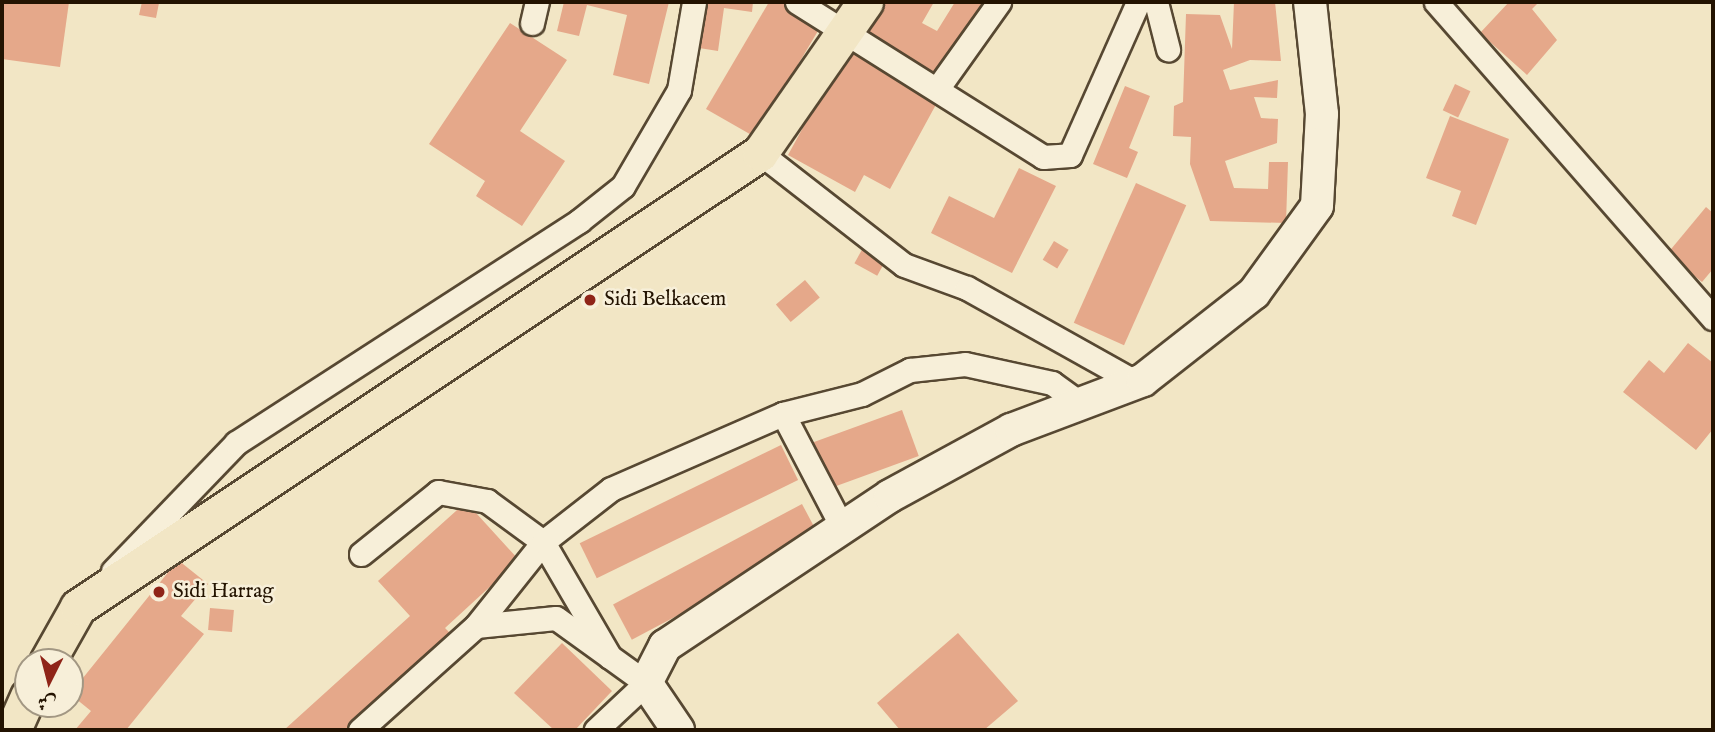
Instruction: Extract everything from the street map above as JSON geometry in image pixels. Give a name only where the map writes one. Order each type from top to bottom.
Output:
[{"type":"main road","points":[[55,648],[78,607],[760,153],[830,17],[865,2]]},
{"type":"main road","points":[[678,730],[646,683],[665,646],[843,529],[1011,430],[1137,383],[1254,293],[1317,206],[1322,114],[1310,2]]},
{"type":"street","points":[[78,607],[236,443],[623,186],[679,90],[694,2]]},
{"type":"street","points":[[797,2],[830,17],[1043,157],[1070,155],[1138,2]]},
{"type":"street","points":[[937,89],[999,2]]},
{"type":"street","points":[[1156,2],[1168,49]]},
{"type":"street","points":[[1436,2],[1713,318]]},
{"type":"street","points":[[760,153],[904,265],[967,288],[1137,383]]},
{"type":"street","points":[[360,730],[476,626],[543,542],[611,489],[783,414],[862,394],[910,370],[965,364],[1052,383],[1081,404]]},
{"type":"street","points":[[783,414],[843,529]]},
{"type":"street","points":[[361,554],[438,492],[487,501],[543,542],[610,657]]},
{"type":"street","points":[[476,626],[556,618],[646,683],[596,730]]},
{"type":"building","points":[[2,2],[69,2],[60,67],[2,59]]},
{"type":"building","points":[[142,2],[159,3],[156,18],[139,15]]},
{"type":"building","points":[[564,2],[669,2],[649,84],[613,75],[627,15],[587,5],[579,36],[557,31]]},
{"type":"building","points":[[706,2],[753,2],[752,12],[724,8],[718,51],[699,48]]},
{"type":"building","points":[[769,2],[807,2],[828,14],[755,137],[706,109]]},
{"type":"building","points":[[878,2],[934,2],[922,23],[937,31],[955,2],[998,2],[950,84],[861,32]]},
{"type":"building","points":[[1234,2],[1275,2],[1281,61],[1250,60],[1223,70],[1230,90],[1278,80],[1277,98],[1254,97],[1261,118],[1278,119],[1277,143],[1225,161],[1234,188],[1268,189],[1269,162],[1288,162],[1286,223],[1210,221],[1190,164],[1191,137],[1173,136],[1174,106],[1183,102],[1186,14],[1220,15],[1232,49]]},
{"type":"building","points":[[1509,2],[1539,2],[1532,9],[1557,40],[1527,75],[1480,33]]},
{"type":"building","points":[[510,23],[567,60],[520,131],[565,161],[522,226],[476,196],[485,181],[429,144]]},
{"type":"building","points":[[846,49],[939,99],[890,189],[864,175],[855,192],[788,155]]},
{"type":"building","points":[[1455,84],[1470,91],[1458,117],[1443,110]]},
{"type":"building","points":[[1125,86],[1150,96],[1129,148],[1138,152],[1127,178],[1093,164]]},
{"type":"building","points":[[1450,116],[1509,139],[1476,225],[1452,216],[1461,191],[1426,178]]},
{"type":"building","points":[[1019,168],[1056,186],[1012,273],[931,233],[949,196],[994,218]]},
{"type":"building","points":[[1136,183],[1186,205],[1124,345],[1074,323]]},
{"type":"building","points":[[1706,207],[1713,213],[1713,269],[1702,282],[1667,254]]},
{"type":"building","points":[[869,237],[892,250],[877,276],[854,263]]},
{"type":"building","points":[[1054,241],[1069,250],[1057,269],[1043,260]]},
{"type":"building","points":[[805,280],[820,298],[791,322],[776,304]]},
{"type":"building","points":[[1688,343],[1713,363],[1713,429],[1696,450],[1623,392],[1649,360],[1664,373]]},
{"type":"building","points":[[902,410],[919,456],[819,492],[802,446]]},
{"type":"building","points":[[781,445],[798,480],[597,578],[580,543]]},
{"type":"building","points":[[466,502],[519,560],[445,628],[455,638],[353,730],[284,730],[410,616],[378,581]]},
{"type":"building","points":[[802,504],[821,539],[632,640],[613,604]]},
{"type":"building","points":[[178,560],[208,584],[181,616],[204,634],[126,730],[75,730],[91,711],[84,705],[84,677]]},
{"type":"building","points":[[210,608],[234,610],[232,632],[208,630]]},
{"type":"building","points":[[958,633],[1018,701],[984,730],[900,730],[877,703]]},
{"type":"building","points":[[562,643],[612,691],[575,730],[554,730],[514,693]]},
{"type":"place","name":"Sidi Belkacem","points":[[590,300]]},
{"type":"place","name":"Sidi Harrag","points":[[159,592]]}]
